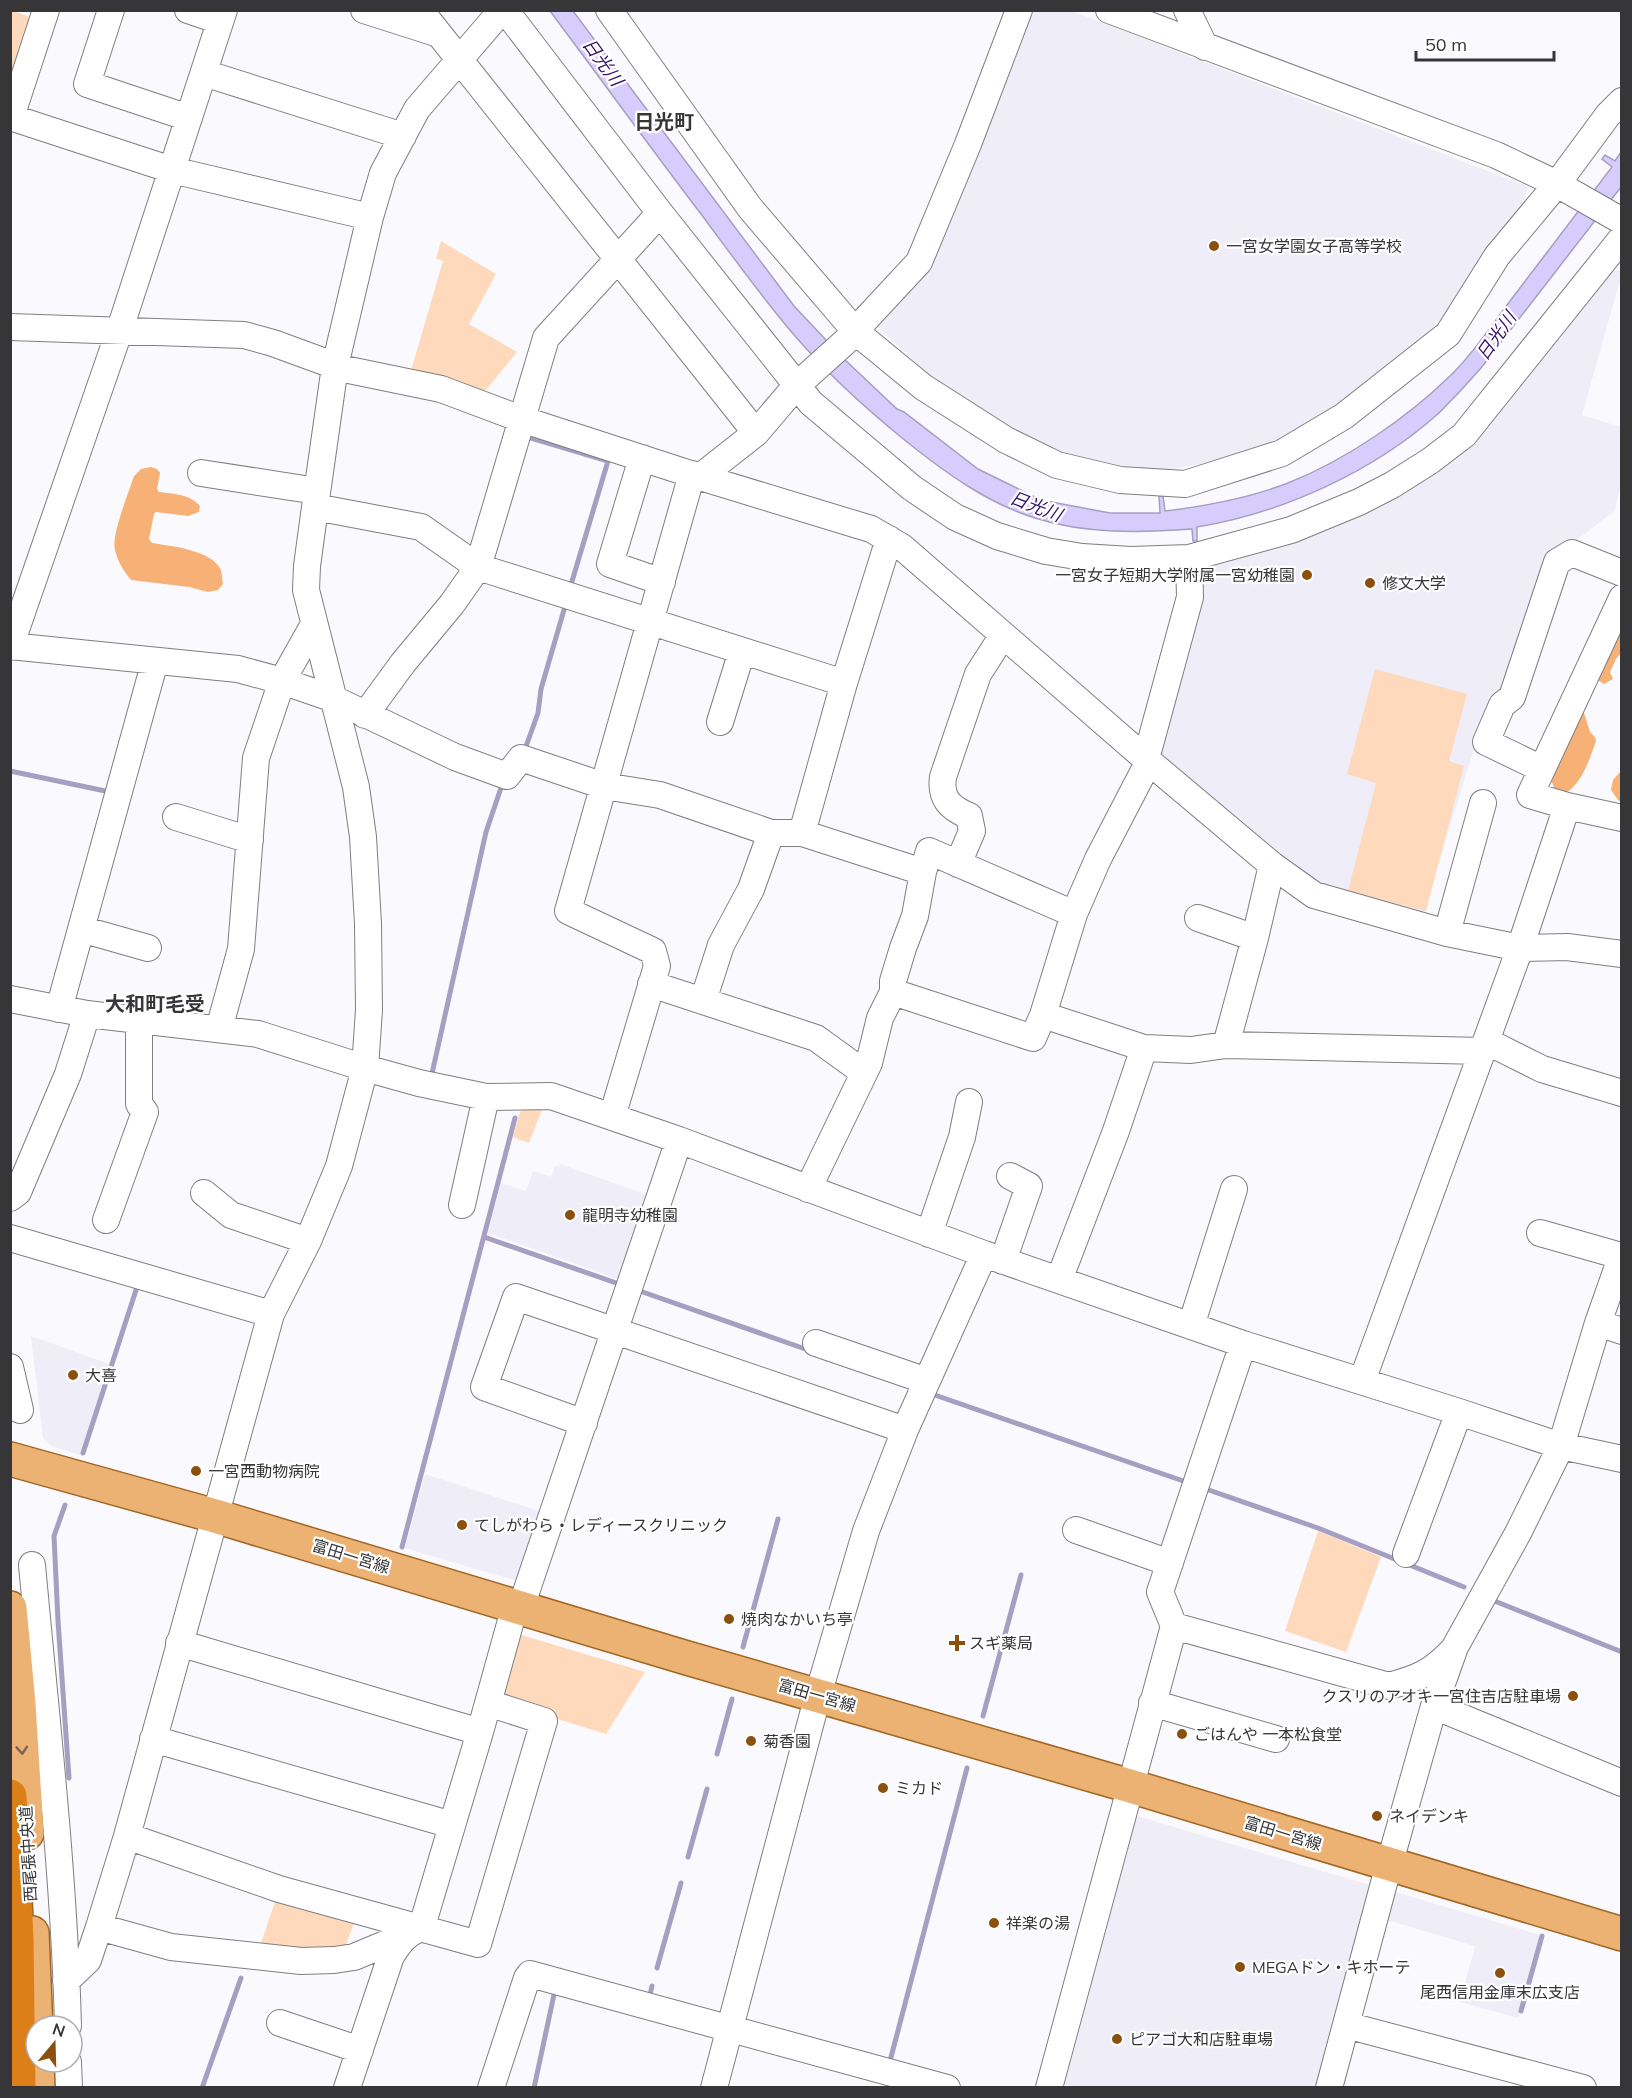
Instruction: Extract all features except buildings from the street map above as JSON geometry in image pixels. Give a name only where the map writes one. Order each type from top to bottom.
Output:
[{"type":"highway","points":[[10,1796],[17,1940],[19,2088]]},
{"type":"main road","name":"富田一宮線","points":[[10,1459],[215,1516],[1622,1934]]},
{"type":"main road","name":"西尾張中央道","points":[[10,1608],[26,1807],[35,2014]]},
{"type":"street","points":[[46,10],[12,121],[172,170],[370,217]]},
{"type":"street","points":[[111,10],[87,84],[189,118]]},
{"type":"street","points":[[188,10],[222,16],[119,332],[11,646],[238,669],[334,699],[455,757],[507,776],[521,758],[604,786],[660,795],[771,833],[802,834],[922,872]]},
{"type":"street","points":[[364,10],[439,34]]},
{"type":"street","points":[[420,10],[756,433]]},
{"type":"street","points":[[66,1981],[88,1960],[99,1927],[127,1836],[271,1314],[308,1241],[339,1166],[365,1068],[369,1000],[363,837],[356,787],[306,590],[307,566],[336,366],[370,217],[383,173],[417,109],[459,60],[504,10],[660,213],[812,403],[912,488],[955,517],[997,536],[1046,551],[1082,557],[1131,560],[1188,558],[1271,536],[1325,517],[1392,485],[1464,435],[1622,238]]},
{"type":"street","points":[[609,10],[750,208],[854,334],[923,387],[1006,440],[1057,465],[1120,480],[1185,484],[1282,453],[1344,416],[1448,334],[1497,256],[1560,186],[1608,116],[1622,101]]},
{"type":"street","points":[[612,1117],[657,966],[653,951],[568,911],[650,621],[696,476],[756,433],[798,384],[854,334],[919,262],[968,144],[1019,10]]},
{"type":"street","points":[[1109,10],[1496,155],[1560,186],[1622,221]]},
{"type":"street","points":[[1187,10],[1205,46]]},
{"type":"street","points":[[204,73],[403,136]]},
{"type":"street","points":[[365,714],[452,604],[478,567],[546,338],[660,213]]},
{"type":"street","points":[[10,327],[244,335],[336,366],[441,389],[521,419],[696,476],[871,529],[902,547],[1272,865],[1314,895],[1447,933],[1520,948],[1566,947],[1622,954]]},
{"type":"street","points":[[642,458],[609,564],[662,582]]},
{"type":"street","points":[[201,473],[316,499],[421,527],[478,567],[844,683]]},
{"type":"street","points":[[802,834],[844,683],[889,539]]},
{"type":"street","points":[[1542,769],[1486,742],[1503,705],[1512,697],[1557,562],[1572,553],[1622,573]]},
{"type":"street","points":[[893,992],[1033,1038],[1043,1015],[1074,914],[1098,859],[1148,760],[1190,597],[1188,558]]},
{"type":"street","points":[[1622,598],[1530,795],[1566,806],[1622,818]]},
{"type":"street","points":[[219,1029],[241,949],[256,758],[282,681],[314,624]]},
{"type":"street","points":[[958,864],[972,831],[969,816],[954,810],[944,796],[943,777],[978,674],[1003,635]]},
{"type":"street","points":[[720,722],[742,651]]},
{"type":"street","points":[[59,1009],[155,662]]},
{"type":"street","points":[[1447,933],[1483,803]]},
{"type":"street","points":[[1362,1381],[1520,948],[1566,806]]},
{"type":"street","points":[[176,817],[250,840]]},
{"type":"street","points":[[703,1001],[721,945],[751,889],[771,833]]},
{"type":"street","points":[[808,1189],[869,1063],[880,1018],[893,992],[893,981],[915,916],[922,872],[929,851],[1074,914]]},
{"type":"street","points":[[1226,1045],[1272,865]]},
{"type":"street","points":[[1198,918],[1255,938]]},
{"type":"street","points":[[81,929],[148,948]]},
{"type":"street","points":[[651,984],[816,1038],[863,1072]]},
{"type":"street","points":[[10,999],[87,1014],[258,1034],[419,1083],[486,1097],[551,1096],[679,1140],[993,1257],[1243,1344],[1561,1446],[1622,1459]]},
{"type":"street","points":[[10,1198],[18,1192],[68,1074],[87,1014]]},
{"type":"street","points":[[1043,1015],[1144,1048],[1191,1050],[1226,1045],[1484,1046],[1542,1069],[1622,1093]]},
{"type":"street","points":[[106,1220],[145,1112],[139,1104],[140,1020]]},
{"type":"street","points":[[1059,1280],[1116,1131],[1144,1048]]},
{"type":"street","points":[[462,1205],[486,1097]]},
{"type":"street","points":[[929,1234],[962,1137],[969,1102]]},
{"type":"street","points":[[347,2088],[391,1956],[425,1916],[518,1606],[584,1423],[679,1140]]},
{"type":"street","points":[[714,2088],[818,1695],[867,1531],[904,1430],[927,1381],[1029,1186],[1010,1176]]},
{"type":"street","points":[[1191,1326],[1234,1189]]},
{"type":"street","points":[[204,1194],[231,1215],[308,1241]]},
{"type":"street","points":[[1329,2088],[1434,1706],[1455,1647],[1518,1533],[1561,1446],[1610,1327],[1621,1255],[1540,1233]]},
{"type":"street","points":[[10,1238],[271,1314]]},
{"type":"street","points":[[584,1423],[484,1387],[516,1297],[904,1430]]},
{"type":"street","points":[[816,1343],[927,1381]]},
{"type":"street","points":[[1049,2088],[1174,1626],[1160,1592],[1243,1344]]},
{"type":"street","points":[[10,1367],[20,1410]]},
{"type":"street","points":[[1406,1554],[1459,1412]]},
{"type":"street","points":[[1076,1530],[1170,1563]]},
{"type":"street","points":[[32,1565],[60,1877],[67,2014]]},
{"type":"street","points":[[10,1603],[38,1630]]},
{"type":"street","points":[[1174,1626],[1389,1686],[1418,1678],[1439,1665],[1455,1647]]},
{"type":"street","points":[[179,1643],[480,1732]]},
{"type":"street","points":[[127,1836],[410,1935],[478,1944],[544,1721],[488,1703]]},
{"type":"street","points":[[1152,1703],[1276,1739]]},
{"type":"street","points":[[1434,1706],[1622,1783]]},
{"type":"street","points":[[153,1738],[452,1825]]},
{"type":"street","points":[[99,1927],[171,1947],[301,1961],[354,1957],[410,1935]]},
{"type":"street","points":[[491,2088],[530,1974],[947,2088]]},
{"type":"street","points":[[280,2023],[360,2050]]},
{"type":"street","points":[[1346,2025],[1583,2088]]},
{"type":"shaded area","points":[[10,11],[38,20],[11,81]]},
{"type":"shaded area","name":"一宮女学園女子高等学校","points":[[1022,11],[1072,11],[1529,187],[1513,226],[1459,300],[1402,359],[1349,402],[1281,441],[1217,461],[1155,472],[1099,467],[1050,456],[950,395],[874,323],[923,265]]},
{"type":"shaded area","points":[[441,241],[496,274],[469,324],[517,352],[481,396],[410,374],[443,261],[436,259]]},
{"type":"shaded area","name":"修文大学","points":[[1605,267],[1621,272],[1621,277],[1582,415],[1621,427],[1621,482],[1615,510],[1553,559],[1506,695],[1493,706],[1470,761],[1423,916],[1318,888],[1154,750],[1195,564],[1410,481]]},
{"type":"shaded area","points":[[151,467],[160,473],[157,489],[159,492],[187,497],[200,506],[199,512],[188,516],[156,512],[149,539],[152,543],[200,553],[216,563],[221,570],[223,584],[218,590],[208,592],[189,587],[131,580],[121,566],[114,543],[121,513],[134,476],[141,469]]},
{"type":"shaded area","points":[[1621,620],[1621,653],[1610,672],[1613,679],[1604,684],[1596,679]]},
{"type":"shaded area","points":[[1375,669],[1467,694],[1449,761],[1464,766],[1426,911],[1348,891],[1376,783],[1347,774]]},
{"type":"shaded area","points":[[1583,710],[1590,732],[1596,741],[1580,778],[1563,795],[1556,792],[1549,775]]},
{"type":"shaded area","points":[[1621,771],[1621,802],[1611,790],[1613,780]]},
{"type":"shaded area","points":[[536,1100],[545,1102],[529,1143],[513,1137],[520,1112]]},
{"type":"shaded area","name":"龍明寺幼稚園","points":[[560,1164],[653,1197],[626,1282],[488,1233],[501,1183],[526,1191],[533,1171],[551,1177],[555,1166],[559,1167]]},
{"type":"shaded area","points":[[31,1336],[112,1365],[81,1455],[51,1446],[43,1438]]},
{"type":"shaded area","points":[[425,1474],[548,1514],[524,1583],[405,1548]]},
{"type":"shaded area","points":[[1318,1531],[1381,1557],[1346,1652],[1285,1631]]},
{"type":"shaded area","points":[[518,1634],[645,1672],[606,1734],[497,1700]]},
{"type":"shaded area","name":"MEGAドン・キホーテ","points":[[1137,1816],[1373,1886],[1320,2087],[1077,2088],[1065,2084]]},
{"type":"shaded area","points":[[1392,1891],[1540,1935],[1518,2018],[1460,2002],[1475,1946],[1384,1919]]},
{"type":"shaded area","points":[[277,1896],[356,1918],[344,1950],[259,1949]]},
{"type":"water","name":"日光川","points":[[550,11],[573,11],[794,306],[842,357],[897,409],[978,469],[1041,500],[1110,513],[1160,513],[1159,496],[1163,496],[1165,511],[1212,504],[1258,493],[1310,474],[1375,436],[1434,391],[1474,349],[1612,167],[1602,159],[1605,155],[1615,161],[1621,152],[1621,187],[1476,374],[1440,412],[1387,453],[1357,471],[1295,500],[1262,511],[1197,527],[1197,541],[1193,541],[1192,529],[1112,531],[1073,527],[1017,512],[968,486],[907,442],[831,374],[802,345],[755,287]]},
{"type":"waterway","points":[[531,438],[608,461],[570,588]]},
{"type":"waterway","points":[[524,752],[538,713],[541,689],[566,603]]},
{"type":"waterway","points":[[10,771],[110,792]]},
{"type":"waterway","points":[[431,1078],[486,832],[503,782]]},
{"type":"waterway","points":[[402,1547],[515,1118]]},
{"type":"waterway","points":[[484,1237],[622,1285]]},
{"type":"waterway","points":[[83,1453],[138,1284]]},
{"type":"waterway","points":[[637,1290],[811,1351]]},
{"type":"waterway","points":[[932,1394],[1189,1483]]},
{"type":"waterway","points":[[1203,1488],[1318,1528],[1464,1587]]},
{"type":"waterway","points":[[65,1505],[54,1536],[69,1778]]},
{"type":"waterway","points":[[743,1647],[778,1519]]},
{"type":"waterway","points":[[983,1716],[1021,1575]]},
{"type":"waterway","points":[[1492,1600],[1622,1652]]},
{"type":"waterway","points":[[717,1754],[732,1699]]},
{"type":"waterway","points":[[890,2061],[967,1768]]},
{"type":"waterway","points":[[688,1857],[707,1789]]},
{"type":"waterway","points":[[657,1968],[681,1883]]},
{"type":"waterway","points":[[1521,2011],[1542,1936]]},
{"type":"waterway","points":[[202,2088],[241,1978]]},
{"type":"waterway","points":[[649,1999],[652,1986]]},
{"type":"waterway","points":[[534,2088],[555,1990]]},
{"type":"place","name":"一宮女学園女子高等学校","points":[[1214,246]]},
{"type":"place","name":"一宮女子短期大学附属一宮幼稚園","points":[[1307,575]]},
{"type":"place","name":"修文大学","points":[[1370,583]]},
{"type":"place","name":"龍明寺幼稚園","points":[[570,1215]]},
{"type":"place","name":"大喜","points":[[73,1375]]},
{"type":"place","name":"一宮西動物病院","points":[[196,1471]]},
{"type":"place","name":"てしがわら・レディースクリニック","points":[[462,1525]]},
{"type":"place","name":"焼肉なかいち亭","points":[[729,1619]]},
{"type":"place","name":"スギ薬局","points":[[957,1643]]},
{"type":"place","name":"クスリのアオキ一宮住吉店駐車場","points":[[1573,1696]]},
{"type":"place","name":"ごはんや 一本松食堂","points":[[1182,1734]]},
{"type":"place","name":"菊香園","points":[[751,1741]]},
{"type":"place","name":"ミカド","points":[[883,1788]]},
{"type":"place","name":"ネイデンキ","points":[[1377,1816]]},
{"type":"place","name":"祥楽の湯","points":[[994,1923]]},
{"type":"place","name":"MEGAドン・キホーテ","points":[[1240,1967]]},
{"type":"place","name":"尾西信用金庫末広支店","points":[[1500,1973]]},
{"type":"place","name":"ピアゴ大和店駐車場","points":[[1117,2039]]},
{"type":"district","name":"日光町","points":[[664,121]]},
{"type":"district","name":"大和町毛受","points":[[155,1003]]}]
